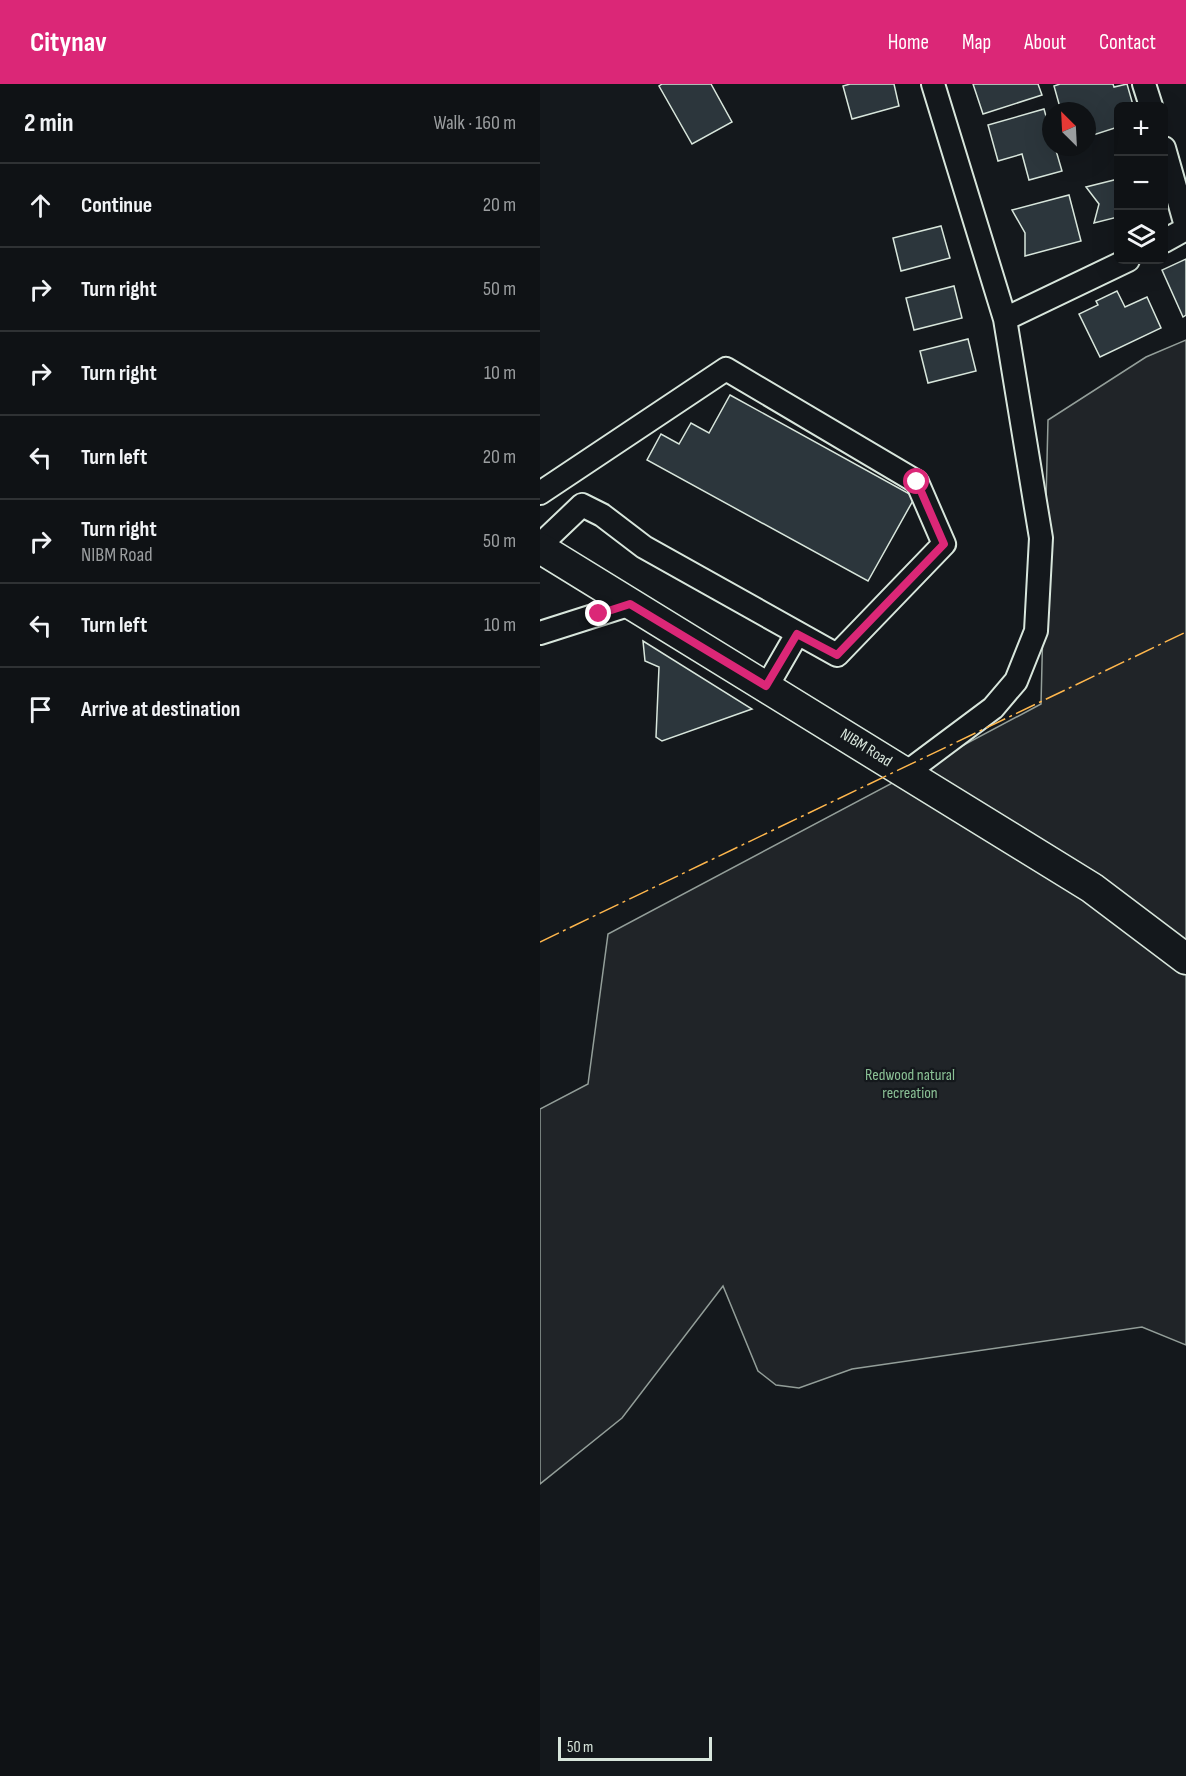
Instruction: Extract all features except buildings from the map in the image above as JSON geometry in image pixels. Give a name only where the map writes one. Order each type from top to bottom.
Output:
[{"type":"main road","name":"NIBM Road","points":[[540,546],[630,604],[1092,888],[1186,959]]},
{"type":"lane","points":[[906,773],[993,708],[1016,681],[1036,631],[1041,537],[1005,319],[933,84]]},
{"type":"lane","points":[[1144,84],[1150,102]]},
{"type":"lane","points":[[1166,156],[1186,228],[1168,239]]},
{"type":"lane","points":[[1005,319],[1120,264]]},
{"type":"lane","points":[[540,493],[726,369],[917,482],[944,544],[837,655],[644,547],[602,514],[582,505],[540,546]]},
{"type":"lane","points":[[540,633],[630,604]]},
{"type":"lane","points":[[766,686],[797,634]]},
{"type":"green space","name":"Redwood natural recreation","points":[[1186,340],[1186,1345],[1142,1327],[852,1369],[799,1388],[776,1385],[758,1371],[723,1286],[622,1418],[540,1484],[540,1109],[588,1084],[608,934],[1041,704],[1048,420],[1146,357]]},
{"type":"power","points":[[540,942],[1186,632]]},
{"type":"route","points":[[599,614],[630,604],[766,686],[797,634],[837,655],[944,544],[917,482]]}]
